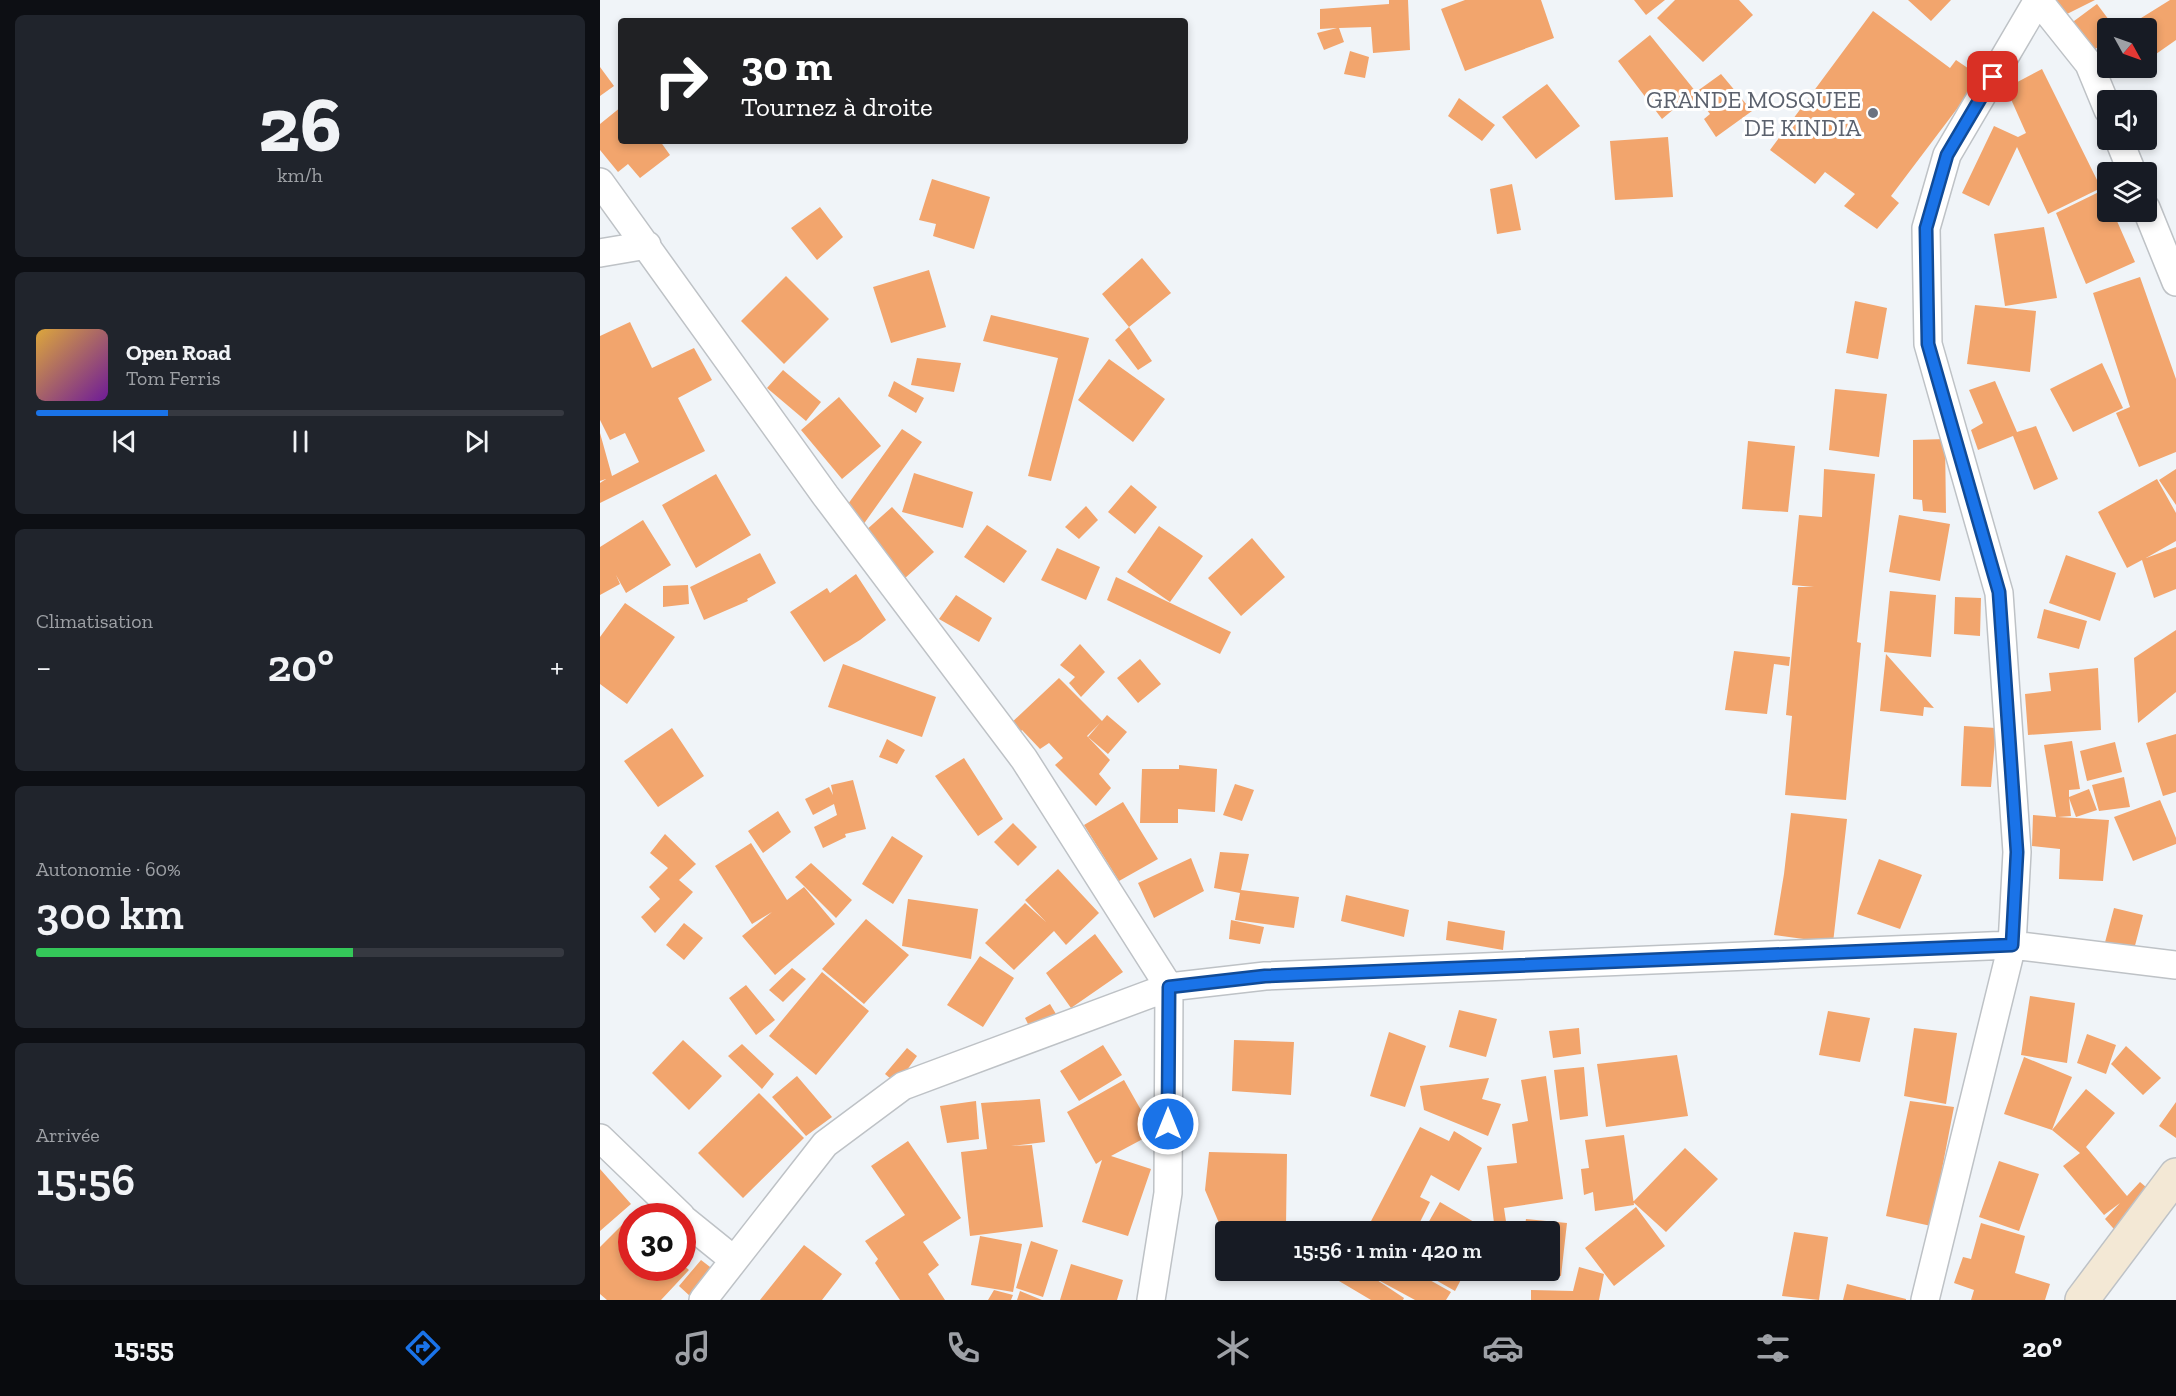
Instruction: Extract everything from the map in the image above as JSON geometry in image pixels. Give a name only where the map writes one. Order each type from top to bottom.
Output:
[{"type":"main road","points":[[2082,1300],[2176,1175]]},
{"type":"street","points":[[1925,1300],[2012,945],[2017,852],[1999,592],[1928,344],[1926,228],[1947,155],[2038,0],[2089,64],[2100,90]]},
{"type":"street","points":[[600,182],[825,495],[1024,759],[1169,987],[1168,1192],[1150,1300]]},
{"type":"street","points":[[2152,222],[2176,282]]},
{"type":"street","points":[[600,253],[647,245]]},
{"type":"street","points":[[703,1300],[825,1144],[903,1086],[1169,987],[1265,976],[2012,945],[2176,965]]},
{"type":"street","points":[[600,1137],[668,1203]]},
{"type":"street","points":[[696,1229],[734,1260]]},
{"type":"building","points":[[1389,0],[1408,0],[1410,50],[1373,53],[1371,27],[1339,28],[1344,42],[1324,50],[1317,33],[1337,28],[1320,29],[1320,9],[1389,4]]},
{"type":"building","points":[[1465,0],[1541,0],[1554,38],[1465,71],[1441,9]]},
{"type":"building","points":[[1634,0],[1665,0],[1646,15]]},
{"type":"building","points":[[1675,0],[1739,0],[1753,15],[1703,62],[1657,18]]},
{"type":"building","points":[[1908,0],[1951,0],[1931,21]]},
{"type":"building","points":[[2047,0],[2095,0],[2057,19]]},
{"type":"building","points":[[2170,0],[2176,0],[2176,40],[2157,53],[2157,18],[2141,18]]},
{"type":"building","points":[[2097,4],[2108,18],[2097,18],[2097,48],[2091,52],[2070,24]]},
{"type":"building","name":"GRANDE MOSQUEE DE KINDIA","points":[[1873,11],[1950,68],[1956,60],[1981,77],[1891,196],[1899,203],[1877,229],[1844,206],[1855,194],[1825,172],[1815,184],[1770,150]]},
{"type":"building","points":[[1650,35],[1696,92],[1721,74],[1752,111],[1716,137],[1704,119],[1710,114],[1704,106],[1697,110],[1687,98],[1662,119],[1618,61]]},
{"type":"building","points":[[1350,51],[1369,57],[1365,78],[1344,74]]},
{"type":"building","points":[[600,67],[614,86],[600,96]]},
{"type":"building","points":[[2042,69],[2097,180],[2097,190],[2048,214],[2017,147],[1989,206],[1962,193],[1994,126],[2018,137],[2026,133],[2006,88]]},
{"type":"building","points":[[1547,84],[1580,126],[1536,159],[1502,117]]},
{"type":"building","points":[[1459,98],[1495,125],[1482,141],[1448,116]]},
{"type":"building","points":[[618,109],[618,144],[662,144],[670,155],[640,178],[628,164],[618,172],[600,150],[600,124]]},
{"type":"building","points":[[1668,137],[1673,197],[1615,200],[1610,141]]},
{"type":"building","points":[[932,179],[990,197],[974,249],[933,236],[936,224],[919,220]]},
{"type":"building","points":[[1512,184],[1521,230],[1497,234],[1490,189]]},
{"type":"building","points":[[2097,193],[2097,222],[2117,222],[2135,262],[2086,284],[2056,213]]},
{"type":"building","points":[[820,207],[843,237],[817,260],[791,228]]},
{"type":"building","points":[[2044,227],[2057,298],[2005,306],[1994,234]]},
{"type":"building","points":[[1142,258],[1171,293],[1129,327],[1102,294]]},
{"type":"building","points":[[929,270],[946,327],[891,343],[873,287]]},
{"type":"building","points":[[786,276],[829,319],[784,364],[741,321]]},
{"type":"building","points":[[2140,277],[2176,379],[2176,452],[2139,467],[2116,413],[2130,407],[2093,293]]},
{"type":"building","points":[[1855,301],[1887,308],[1878,359],[1846,353]]},
{"type":"building","points":[[1975,305],[2036,311],[2030,372],[1967,364]]},
{"type":"building","points":[[991,315],[1089,338],[1051,481],[1028,476],[1058,358],[983,341]]},
{"type":"building","points":[[630,322],[652,368],[694,348],[712,380],[678,398],[705,451],[600,503],[600,483],[606,479],[600,481],[600,433],[612,476],[639,462],[625,433],[610,440],[600,420],[600,336]]},
{"type":"building","points":[[1129,327],[1152,361],[1138,370],[1115,340]]},
{"type":"building","points":[[917,358],[961,363],[954,392],[911,385]]},
{"type":"building","points":[[1109,359],[1165,399],[1133,442],[1078,400]]},
{"type":"building","points":[[2102,363],[2123,408],[2073,432],[2050,389]]},
{"type":"building","points":[[783,370],[821,402],[806,421],[767,388]]},
{"type":"building","points":[[894,381],[924,398],[916,413],[888,396]]},
{"type":"building","points":[[1995,381],[2017,432],[2036,426],[2058,479],[2034,490],[2013,436],[1978,450],[1971,430],[1983,423],[1969,390]]},
{"type":"building","points":[[1835,389],[1887,394],[1879,457],[1829,450]]},
{"type":"building","points":[[839,397],[881,446],[842,479],[801,430]]},
{"type":"building","points":[[902,429],[922,442],[863,525],[843,511]]},
{"type":"building","points":[[1945,439],[1946,513],[1923,511],[1922,500],[1913,499],[1913,440]]},
{"type":"building","points":[[1748,441],[1795,446],[1788,512],[1742,509]]},
{"type":"building","points":[[1824,469],[1875,474],[1857,642],[1861,643],[1846,800],[1785,795],[1792,716],[1786,715],[1798,587],[1814,587],[1792,585],[1799,515],[1822,517]]},
{"type":"building","points":[[2176,469],[2176,505],[2159,480]]},
{"type":"building","points":[[914,473],[973,492],[963,528],[902,512]]},
{"type":"building","points":[[716,474],[751,535],[696,568],[662,505]]},
{"type":"building","points":[[2157,479],[2176,513],[2176,541],[2146,558],[2176,547],[2176,589],[2154,598],[2142,560],[2127,568],[2098,512]]},
{"type":"building","points":[[1131,485],[1157,507],[1135,534],[1108,512]]},
{"type":"building","points":[[1086,506],[1098,520],[1079,539],[1065,527]]},
{"type":"building","points":[[892,507],[934,552],[904,579],[864,532]]},
{"type":"building","points":[[1899,515],[1950,524],[1940,581],[1889,572]]},
{"type":"building","points":[[643,520],[671,565],[626,593],[616,575],[620,584],[600,595],[600,547]]},
{"type":"building","points":[[987,525],[1027,551],[1004,583],[964,557]]},
{"type":"building","points":[[1159,526],[1203,556],[1170,602],[1127,572]]},
{"type":"building","points":[[1252,538],[1285,577],[1241,616],[1208,578]]},
{"type":"building","points":[[1057,548],[1100,567],[1086,600],[1041,580]]},
{"type":"building","points":[[760,553],[776,583],[747,599],[748,601],[704,620],[690,587]]},
{"type":"building","points":[[2066,555],[2116,573],[2100,621],[2049,603]]},
{"type":"building","points":[[856,574],[886,620],[860,640],[824,662],[790,612],[827,588],[830,593]]},
{"type":"building","points":[[1116,577],[1231,632],[1220,654],[1107,600]]},
{"type":"building","points":[[688,585],[689,604],[663,607],[663,586]]},
{"type":"building","points":[[1890,591],[1936,595],[1931,657],[1884,652]]},
{"type":"building","points":[[956,595],[992,618],[979,642],[939,619]]},
{"type":"building","points":[[1955,597],[1981,598],[1980,636],[1954,634]]},
{"type":"building","points":[[625,603],[675,637],[627,704],[600,684],[600,637]]},
{"type":"building","points":[[2044,609],[2087,621],[2079,649],[2037,638]]},
{"type":"building","points":[[2176,630],[2176,692],[2138,723],[2134,658]]},
{"type":"building","points":[[1080,644],[1105,672],[1081,697],[1069,683],[1075,677],[1060,665]]},
{"type":"building","points":[[1734,651],[1790,657],[1789,666],[1774,664],[1767,714],[1725,710]]},
{"type":"building","points":[[1886,654],[1934,708],[1924,707],[1923,716],[1880,711]]},
{"type":"building","points":[[1140,659],[1161,684],[1138,703],[1117,678]]},
{"type":"building","points":[[843,664],[936,697],[922,737],[828,707]]},
{"type":"building","points":[[2098,668],[2101,730],[2028,735],[2025,694],[2051,691],[2049,673]]},
{"type":"building","points":[[1059,678],[1102,721],[1107,715],[1127,732],[1108,754],[1088,737],[1100,723],[1087,736],[1110,760],[1099,774],[1111,788],[1096,806],[1055,765],[1063,758],[1049,743],[1040,749],[1022,730],[1017,736],[1008,726]]},
{"type":"building","points":[[1964,726],[1996,728],[1991,787],[1961,786]]},
{"type":"building","points":[[672,728],[704,776],[658,807],[624,761]]},
{"type":"building","points":[[2176,734],[2176,792],[2163,796],[2146,743]]},
{"type":"building","points":[[887,739],[905,750],[897,764],[879,757]]},
{"type":"building","points":[[2072,741],[2080,789],[2069,790],[2069,797],[2089,789],[2097,810],[2076,817],[2069,798],[2071,816],[2058,817],[2109,820],[2103,881],[2059,879],[2060,849],[2032,846],[2033,815],[2056,817],[2044,745]]},
{"type":"building","points":[[2115,742],[2122,772],[2087,781],[2080,751]]},
{"type":"building","points":[[964,758],[1003,819],[978,836],[935,776]]},
{"type":"building","points":[[1179,765],[1217,769],[1215,812],[1178,809],[1178,823],[1140,823],[1142,769],[1179,769]]},
{"type":"building","points":[[2124,777],[2130,807],[2099,811],[2092,785]]},
{"type":"building","points":[[853,780],[866,829],[845,834],[846,837],[823,848],[814,827],[837,815],[834,804],[813,815],[805,799],[829,787],[833,795],[831,785]]},
{"type":"building","points":[[1235,784],[1254,790],[1242,821],[1223,815]]},
{"type":"building","points":[[2160,800],[2176,838],[2176,844],[2133,861],[2114,817]]},
{"type":"building","points":[[1123,802],[1158,859],[1119,881],[1084,825]]},
{"type":"building","points":[[778,811],[791,832],[763,853],[748,831]]},
{"type":"building","points":[[1791,813],[1847,819],[1833,943],[1774,935]]},
{"type":"building","points":[[1013,823],[1037,847],[1018,866],[994,842]]},
{"type":"building","points":[[665,834],[696,864],[679,880],[693,892],[655,933],[641,917],[660,899],[649,887],[668,868],[650,853]]},
{"type":"building","points":[[892,836],[923,856],[893,904],[862,884]]},
{"type":"building","points":[[751,843],[787,900],[804,887],[835,924],[775,975],[742,936],[772,912],[752,924],[715,866]]},
{"type":"building","points":[[1220,852],[1249,854],[1241,890],[1299,897],[1294,928],[1235,920],[1240,893],[1214,888]]},
{"type":"building","points":[[1191,858],[1204,891],[1154,918],[1138,883]]},
{"type":"building","points":[[1879,859],[1922,875],[1900,929],[1857,914]]},
{"type":"building","points":[[811,863],[852,900],[836,918],[795,877]]},
{"type":"building","points":[[1058,869],[1099,913],[1066,945],[1054,931],[1014,970],[985,943],[1025,903],[1046,922],[1025,900]]},
{"type":"building","points":[[1346,895],[1409,910],[1404,937],[1341,921]]},
{"type":"building","points":[[908,899],[978,909],[971,959],[902,946]]},
{"type":"building","points":[[2114,908],[2143,915],[2132,957],[2103,950]]},
{"type":"building","points":[[866,919],[909,955],[864,1004],[822,969]]},
{"type":"building","points":[[1231,920],[1264,927],[1260,944],[1229,939]]},
{"type":"building","points":[[1448,921],[1505,931],[1503,950],[1446,940]]},
{"type":"building","points":[[684,923],[703,938],[684,960],[666,945]]},
{"type":"building","points":[[1095,934],[1123,972],[1071,1008],[1046,973]]},
{"type":"building","points":[[980,956],[1014,978],[983,1027],[947,1005]]},
{"type":"building","points":[[792,968],[806,979],[783,1002],[769,990]]},
{"type":"building","points":[[822,972],[869,1011],[816,1075],[769,1036]]},
{"type":"building","points":[[746,985],[775,1020],[756,1035],[729,998]]},
{"type":"building","points":[[2030,996],[2075,1003],[2067,1063],[2021,1055]]},
{"type":"building","points":[[1050,1004],[1062,1024],[1034,1036],[1025,1018]]},
{"type":"building","points":[[1459,1010],[1497,1019],[1486,1057],[1449,1047]]},
{"type":"building","points":[[1828,1011],[1870,1018],[1860,1062],[1819,1055]]},
{"type":"building","points":[[1579,1028],[1581,1054],[1553,1058],[1549,1031]]},
{"type":"building","points":[[1914,1028],[1957,1033],[1946,1104],[1904,1096]]},
{"type":"building","points":[[1389,1032],[1426,1046],[1405,1107],[1370,1096]]},
{"type":"building","points":[[2087,1034],[2116,1045],[2106,1074],[2077,1063]]},
{"type":"building","points":[[683,1040],[722,1076],[689,1110],[652,1073]]},
{"type":"building","points":[[1234,1040],[1294,1042],[1291,1095],[1232,1091]]},
{"type":"building","points":[[742,1044],[774,1074],[762,1089],[728,1056]]},
{"type":"building","points":[[1103,1045],[1122,1075],[1079,1101],[1060,1071]]},
{"type":"building","points":[[2126,1046],[2161,1078],[2143,1095],[2111,1064]]},
{"type":"building","points":[[907,1048],[917,1056],[897,1084],[885,1074]]},
{"type":"building","points":[[1677,1055],[1688,1116],[1606,1127],[1597,1064]]},
{"type":"building","points":[[2024,1057],[2072,1077],[2052,1130],[2004,1114]]},
{"type":"building","points":[[1584,1067],[1588,1116],[1560,1120],[1554,1070]]},
{"type":"building","points":[[797,1076],[832,1117],[806,1136],[772,1097]]},
{"type":"building","points":[[1546,1076],[1563,1199],[1504,1208],[1506,1221],[1494,1221],[1487,1166],[1517,1163],[1512,1124],[1528,1121],[1521,1080]]},
{"type":"building","points":[[1489,1078],[1482,1099],[1501,1104],[1488,1136],[1424,1110],[1420,1086]]},
{"type":"building","points":[[1124,1080],[1154,1133],[1111,1156],[1151,1169],[1128,1236],[1082,1222],[1102,1160],[1096,1164],[1067,1112]]},
{"type":"building","points":[[2086,1089],[2115,1113],[2086,1147],[2127,1196],[2140,1182],[2158,1197],[2121,1237],[2105,1219],[2120,1203],[2104,1215],[2063,1166],[2080,1153],[2052,1130]]},
{"type":"building","points":[[759,1093],[804,1138],[743,1198],[698,1153]]},
{"type":"building","points":[[1040,1099],[1045,1142],[1011,1146],[1032,1145],[1043,1227],[970,1236],[961,1152],[987,1149],[981,1103]]},
{"type":"building","points":[[976,1101],[979,1139],[947,1143],[940,1106]]},
{"type":"building","points":[[1910,1101],[1954,1107],[1931,1226],[1886,1216]]},
{"type":"building","points":[[2176,1102],[2176,1138],[2159,1126]]},
{"type":"building","points":[[1420,1127],[1449,1141],[1454,1131],[1482,1148],[1459,1191],[1431,1175],[1420,1197],[1430,1202],[1420,1221],[1371,1221]]},
{"type":"building","points":[[1624,1135],[1634,1205],[1595,1211],[1593,1192],[1584,1195],[1581,1169],[1589,1168],[1585,1140]]},
{"type":"building","points":[[908,1141],[961,1218],[923,1242],[939,1265],[928,1274],[945,1300],[900,1300],[875,1263],[878,1259],[865,1241],[905,1215],[871,1166]]},
{"type":"building","points":[[1685,1148],[1718,1179],[1666,1232],[1633,1202]]},
{"type":"building","points":[[1209,1152],[1287,1154],[1286,1221],[1218,1221],[1205,1190]]},
{"type":"building","points":[[1999,1161],[2039,1174],[2019,1231],[1979,1217]]},
{"type":"building","points":[[600,1169],[630,1203],[618,1203],[618,1215],[600,1231]]},
{"type":"building","points":[[1440,1202],[1472,1221],[1429,1221]]},
{"type":"building","points":[[1636,1207],[1665,1246],[1614,1286],[1585,1248]]},
{"type":"building","points":[[1560,1222],[1567,1223],[1560,1276]]},
{"type":"building","points":[[1981,1223],[2025,1236],[2015,1273],[2050,1284],[2045,1300],[1971,1300],[1974,1290],[1954,1283],[1963,1257],[1971,1259]]},
{"type":"building","points":[[618,1229],[618,1281],[679,1281],[661,1300],[607,1300],[600,1294],[600,1247]]},
{"type":"building","points":[[1794,1232],[1828,1237],[1819,1300],[1782,1296]]},
{"type":"building","points":[[980,1236],[1022,1244],[1013,1292],[971,1285]]},
{"type":"building","points":[[1031,1241],[1058,1250],[1043,1297],[1016,1288]]},
{"type":"building","points":[[804,1245],[842,1274],[822,1300],[760,1300]]},
{"type":"building","points":[[701,1260],[714,1270],[691,1297],[679,1286],[683,1281],[696,1281],[696,1266]]},
{"type":"building","points":[[1071,1264],[1123,1280],[1117,1300],[1060,1300]]},
{"type":"building","points":[[1579,1267],[1604,1274],[1599,1300],[1531,1300],[1531,1290],[1573,1291]]},
{"type":"building","points":[[1339,1281],[1378,1281],[1404,1298],[1403,1300],[1371,1300]]},
{"type":"building","points":[[1380,1281],[1432,1281],[1451,1292],[1446,1300],[1415,1300]]},
{"type":"building","points":[[1437,1281],[1460,1281],[1455,1291]]},
{"type":"building","points":[[1847,1284],[1906,1299],[1906,1300],[1843,1300]]},
{"type":"building","points":[[994,1290],[1013,1295],[1011,1300],[988,1300]]},
{"type":"building","points":[[1020,1291],[1042,1300],[1017,1300]]},
{"type":"place","name":"GRANDE MOSQUEE DE KINDIA","points":[[1873,113]]},
{"type":"route","points":[[1168,1124],[1169,987],[1265,976],[2012,945],[2017,852],[1999,592],[1928,344],[1926,228],[1947,155],[1993,77]]}]
